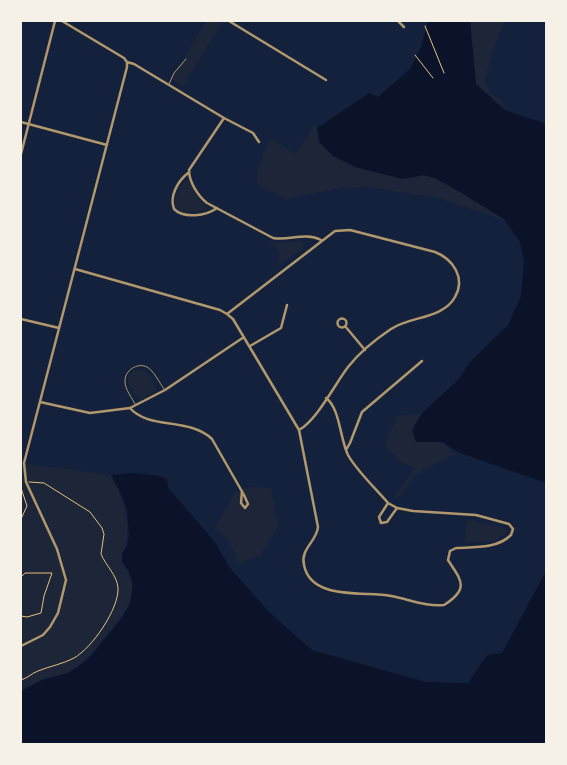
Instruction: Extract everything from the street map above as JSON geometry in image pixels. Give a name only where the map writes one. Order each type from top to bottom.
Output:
[{"type":"street","points":[[21,154],[55,21]]},
{"type":"street","points":[[62,21],[124,58],[127,62],[134,64],[224,118],[253,133],[259,142]]},
{"type":"street","points":[[229,21],[326,80]]},
{"type":"street","points":[[398,21],[404,27]]},
{"type":"street","points":[[21,646],[43,634],[50,627],[58,613],[66,580],[57,549],[26,482],[24,463],[127,62]]},
{"type":"street","points":[[217,208],[210,213],[185,216],[177,213],[174,209],[172,196],[182,178],[224,118]]},
{"type":"street","points":[[21,122],[107,145]]},
{"type":"street","points":[[188,172],[199,195],[207,203],[273,238],[309,237],[320,240]]},
{"type":"street","points":[[227,314],[320,240],[335,231],[350,230],[440,254],[450,260],[458,273],[459,288],[455,298],[449,305],[440,311],[394,327],[365,350],[349,366],[310,422],[299,430]]},
{"type":"street","points":[[75,269],[227,314],[234,319],[299,430],[318,527],[317,533],[305,551],[303,561],[308,575],[320,586],[343,593],[383,595],[441,606],[448,603],[461,585],[460,578],[448,560],[450,551],[456,548],[498,544],[510,537],[513,532],[512,527],[508,524],[476,515],[428,513],[397,508],[388,503],[350,460],[333,406],[326,398]]},
{"type":"street","points":[[250,346],[281,328],[288,305]]},
{"type":"street","points":[[21,319],[59,328]]},
{"type":"street","points":[[345,326],[365,350]]},
{"type":"street","points":[[40,402],[90,412],[130,408],[165,390],[244,337]]},
{"type":"street","points":[[346,450],[362,412],[422,361]]},
{"type":"street","points":[[130,408],[134,413],[143,417],[192,427],[207,434],[212,439],[242,491],[248,504],[245,508],[241,503],[242,491]]},
{"type":"street","points":[[388,503],[379,517],[381,523],[387,522],[397,508]]},
{"type":"lane","points":[[168,85],[174,73],[186,59]]},
{"type":"lane","points":[[135,404],[125,386],[125,379],[127,373],[136,366],[148,368],[165,390]]},
{"type":"path","points":[[425,26],[444,73]]},
{"type":"path","points":[[415,55],[433,78]]},
{"type":"path","points":[[21,680],[35,672],[58,665],[83,652],[94,641],[116,604],[118,587],[113,572],[101,554],[104,534],[102,528],[90,512],[44,484],[26,482]]},
{"type":"path","points":[[21,488],[27,506],[21,519]]},
{"type":"path","points":[[21,577],[25,573],[52,573],[44,596],[41,613],[27,617],[21,616]]},
{"type":"shaded area","points":[[206,21],[217,21],[221,24],[183,86],[170,78],[173,77]]},
{"type":"shaded area","points":[[428,21],[470,21],[476,84],[505,110],[546,124],[546,483],[460,453],[442,442],[416,442],[412,430],[422,413],[457,381],[471,361],[508,325],[521,296],[524,261],[520,242],[504,219],[435,178],[424,175],[403,179],[355,167],[333,156],[319,142],[317,128],[369,93],[378,97],[410,69],[421,47]]},
{"type":"shaded area","points":[[470,21],[505,21],[498,35],[484,82],[492,95],[501,99],[505,110],[476,84]]},
{"type":"shaded area","points":[[316,122],[317,132],[355,167],[403,179],[424,175],[435,178],[504,220],[435,197],[366,187],[341,188],[286,199],[257,184],[261,161],[271,139],[296,154]]},
{"type":"shaded area","points":[[186,181],[189,182],[200,200],[210,209],[184,213],[176,208],[176,193]]},
{"type":"shaded area","points":[[299,241],[304,243],[303,248],[279,265],[279,250],[269,244]]},
{"type":"shaded area","points":[[134,370],[146,372],[152,378],[156,390],[142,399],[136,396],[128,384],[128,376]]},
{"type":"shaded area","points":[[422,413],[412,430],[442,442],[455,454],[416,474],[398,498],[394,497],[415,468],[400,462],[385,445],[397,416]]},
{"type":"shaded area","points":[[21,463],[111,475],[125,508],[127,518],[127,538],[122,562],[132,583],[132,592],[126,610],[120,619],[81,663],[71,671],[41,680],[21,692]]},
{"type":"shaded area","points":[[132,473],[154,475],[167,479],[168,488],[215,542],[229,567],[270,613],[312,650],[426,682],[468,683],[487,655],[502,653],[546,571],[546,744],[21,744],[21,691],[42,680],[68,673],[89,658],[121,619],[130,604],[133,584],[129,572],[122,562],[122,553],[127,546],[129,535],[127,510],[111,475]]},
{"type":"shaded area","points":[[247,487],[271,488],[278,527],[260,556],[239,563],[227,539],[215,528],[234,494]]},
{"type":"shaded area","points":[[467,520],[502,527],[506,529],[506,534],[495,541],[465,543]]}]
